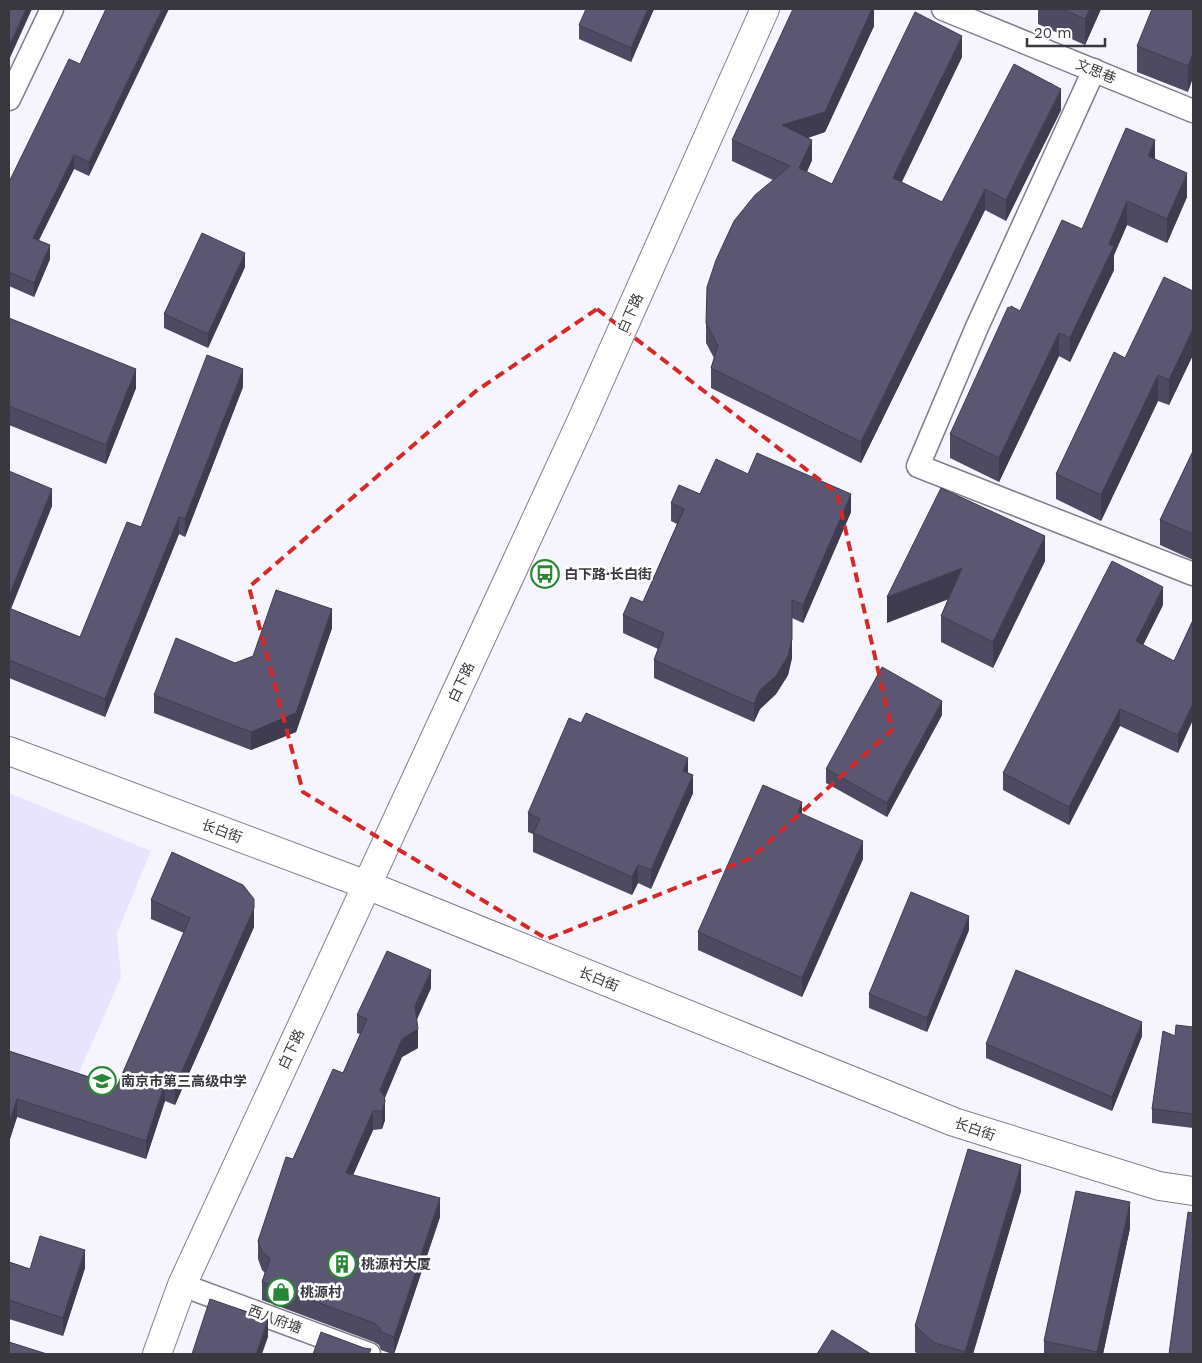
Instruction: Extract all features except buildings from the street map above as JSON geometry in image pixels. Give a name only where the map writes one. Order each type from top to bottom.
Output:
[{"type":"main road","name":"白下路","points":[[157,1354],[182,1285],[581,422],[765,9]]},
{"type":"main road","name":"长白街","points":[[9,752],[367,885],[954,1122],[1159,1186],[1193,1191]]},
{"type":"street","points":[[9,99],[52,9]]},
{"type":"street","name":"文思巷","points":[[943,9],[1193,111]]},
{"type":"street","points":[[1094,70],[977,327],[918,466],[1193,574]]},
{"type":"street","name":"西八府塘","points":[[182,1285],[369,1354]]},
{"type":"highlighted area","points":[[597,309],[837,493],[892,730],[751,858],[547,939],[303,792],[249,587],[476,391]]},
{"type":"shaded area","points":[[9,793],[151,851],[117,933],[121,977],[74,1084],[9,1057]]},
{"type":"place","name":"白下路·长白街","points":[[545,574]]},
{"type":"place","name":"南京市第三高级中学","points":[[102,1081]]},
{"type":"place","name":"桃源村大厦","points":[[342,1264]]},
{"type":"place","name":"桃源村","points":[[281,1292]]}]
